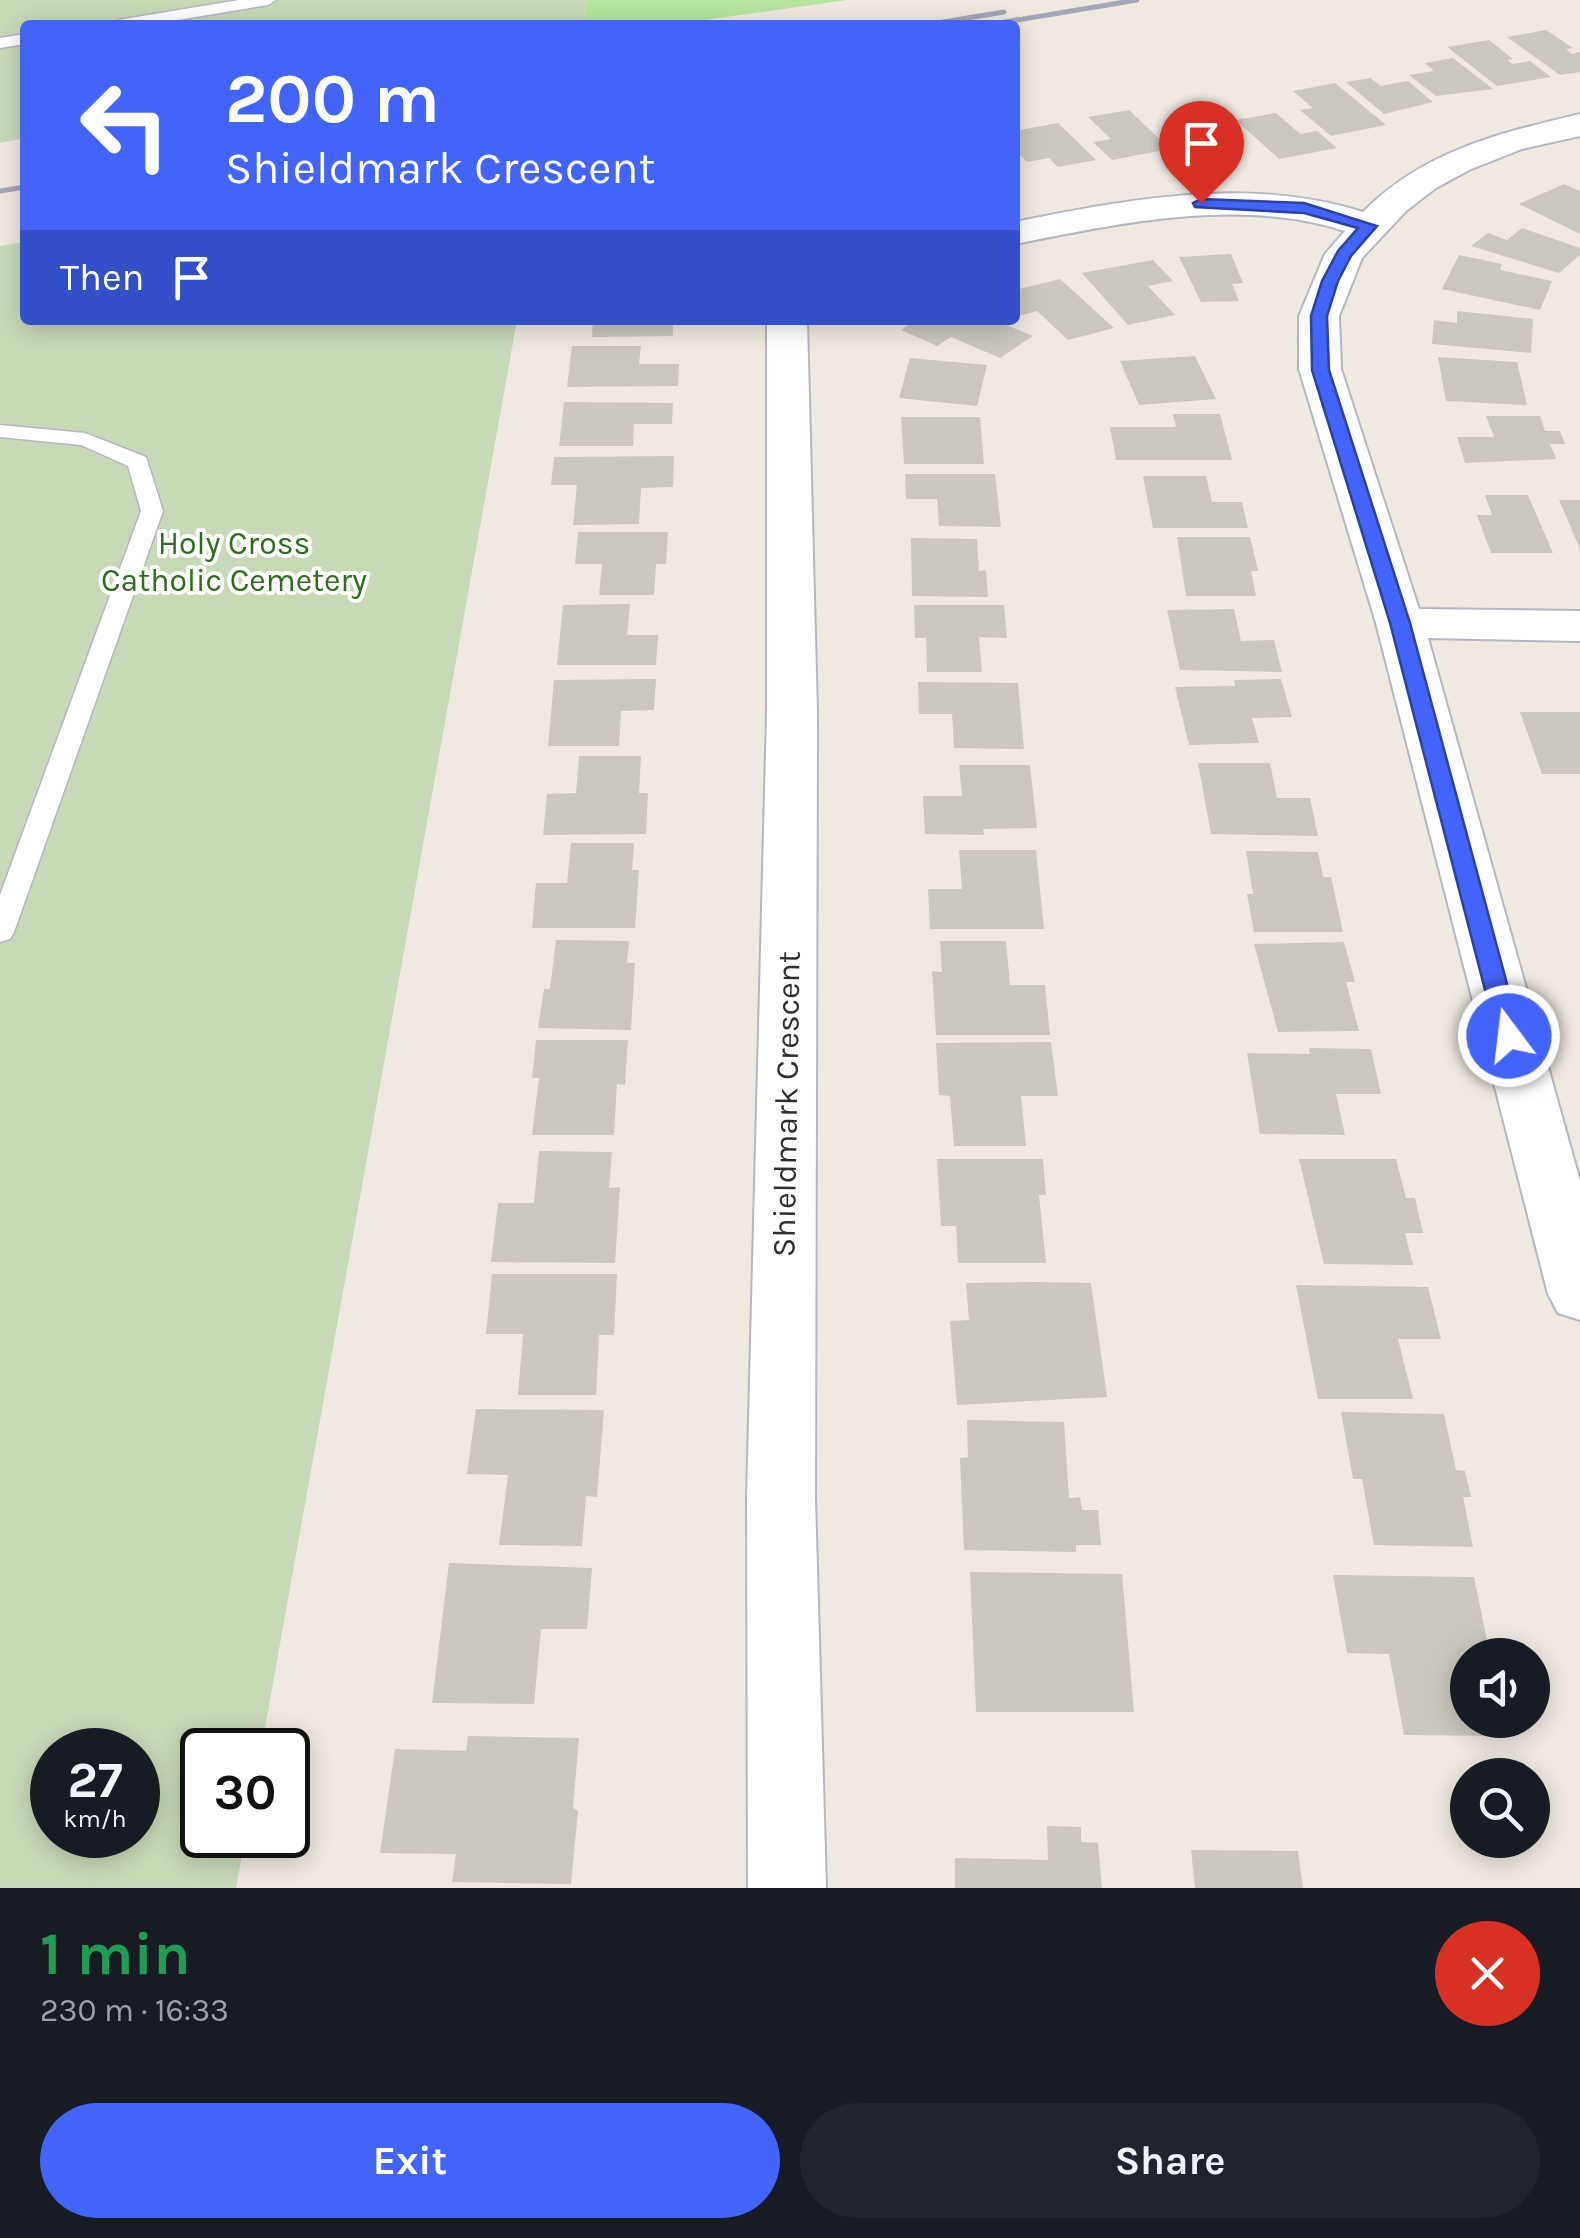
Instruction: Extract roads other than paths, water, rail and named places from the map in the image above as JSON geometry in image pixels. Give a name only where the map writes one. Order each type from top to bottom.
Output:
[{"type":"street","points":[[1580,125],[1512,140],[1423,180],[1369,226],[1344,254],[1319,316],[1320,370],[1400,623],[1580,1294]]},
{"type":"street","points":[[1020,232],[1152,207],[1201,203],[1304,208],[1369,226]]},
{"type":"street","name":"Shieldmark Crescent","points":[[787,1888],[781,1497],[792,713],[788,325]]},
{"type":"street","points":[[1400,623],[1580,626]]},
{"type":"lane","points":[[148,20],[268,0]]},
{"type":"lane","points":[[0,431],[85,439],[138,462],[152,512],[0,932]]},
{"type":"railway","points":[[1017,20],[1137,0]]},
{"type":"railway","points":[[955,20],[1004,12]]},
{"type":"railway","points":[[0,191],[20,188]]},
{"type":"park label","name":"Holy Cross Catholic Cemetery","points":[[234,562]]}]
